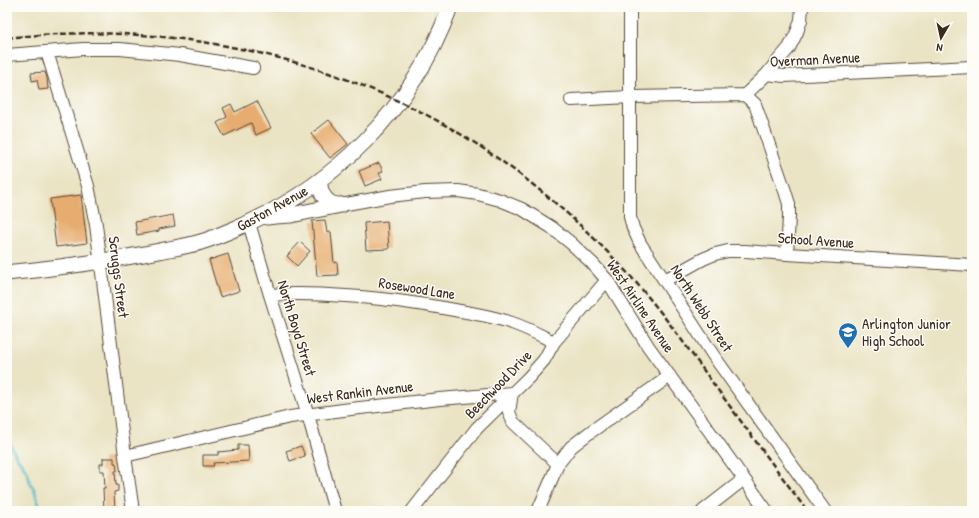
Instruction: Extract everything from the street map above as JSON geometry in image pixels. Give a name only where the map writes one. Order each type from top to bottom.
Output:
[{"type":"main road","name":"Gaston Avenue","points":[[7,273],[137,256],[201,242],[254,221],[302,194],[353,153],[397,104],[422,68],[439,34],[450,7]]},
{"type":"main road","points":[[320,181],[320,187],[324,197],[332,204],[341,205]]},
{"type":"main road","points":[[302,194],[315,206],[325,208]]},
{"type":"main road","points":[[254,221],[341,205]]},
{"type":"street","name":"North Webb Street","points":[[630,7],[630,217],[632,228],[640,243],[713,355],[825,511]]},
{"type":"street","points":[[767,74],[789,48],[801,20],[802,7]]},
{"type":"street","points":[[7,55],[84,49],[120,50],[180,55],[253,68]]},
{"type":"street","name":"Scruggs Street","points":[[47,52],[88,186],[96,225],[133,511]]},
{"type":"street","name":"Overman Avenue","points":[[745,95],[767,74],[784,76],[972,67]]},
{"type":"street","points":[[571,100],[630,97],[745,95],[755,104],[789,204],[787,254]]},
{"type":"street","name":"West Airline Avenue","points":[[341,205],[390,196],[425,192],[458,191],[478,194],[500,200],[522,209],[550,227],[572,244],[607,280],[648,346],[768,511]]},
{"type":"street","name":"North Boyd Street","points":[[254,221],[270,295],[308,415],[335,511]]},
{"type":"street","name":"School Avenue","points":[[665,280],[703,259],[728,251],[972,265]]},
{"type":"street","name":"Beechwood Drive","points":[[412,511],[477,428],[529,377],[544,360],[554,342],[607,280]]},
{"type":"street","name":"Rosewood Lane","points":[[270,295],[306,293],[376,298],[415,303],[511,322],[554,342]]},
{"type":"street","points":[[538,511],[558,464],[571,447],[588,433],[670,376]]},
{"type":"street","points":[[512,393],[509,412],[513,422],[558,464]]},
{"type":"street","name":"West Rankin Avenue","points":[[125,456],[290,417],[403,403],[512,393]]},
{"type":"street","points":[[703,511],[744,479]]},
{"type":"building","points":[[45,72],[48,89],[39,90],[37,80],[32,81],[31,73]]},
{"type":"building","points":[[257,101],[271,128],[256,135],[251,123],[224,136],[217,123],[227,117],[223,108],[231,104],[235,112]]},
{"type":"building","points":[[329,120],[348,144],[330,158],[311,134]]},
{"type":"building","points":[[379,163],[383,171],[379,173],[382,179],[365,186],[359,171]]},
{"type":"building","points":[[81,195],[87,243],[56,247],[50,199]]},
{"type":"building","points":[[173,215],[175,226],[137,235],[135,222]]},
{"type":"building","points":[[325,220],[327,233],[331,232],[334,263],[337,262],[338,275],[317,276],[312,221]]},
{"type":"building","points":[[387,221],[389,249],[366,250],[364,223]]},
{"type":"building","points":[[300,242],[310,251],[297,266],[287,256]]},
{"type":"building","points":[[228,254],[239,291],[220,297],[209,260]]},
{"type":"building","points":[[238,445],[248,445],[249,461],[213,463],[214,466],[203,466],[203,455],[218,455],[218,452],[238,450]]},
{"type":"building","points":[[301,446],[305,456],[290,461],[286,451]]},
{"type":"building","points":[[103,458],[114,458],[114,463],[116,463],[116,485],[118,485],[118,491],[114,492],[115,511],[104,511],[104,471],[100,471],[100,464],[103,464]]},
{"type":"waterway","points":[[7,438],[16,456],[28,473],[30,483],[34,489],[41,511]]},
{"type":"railway","points":[[7,38],[60,34],[112,34],[165,37],[217,44],[269,55],[319,70],[369,88],[417,110],[445,125],[500,160],[551,199],[599,243],[621,266],[667,321],[807,511]]},
{"type":"place","name":"Arlington Junior High School","points":[[848,349]]}]
